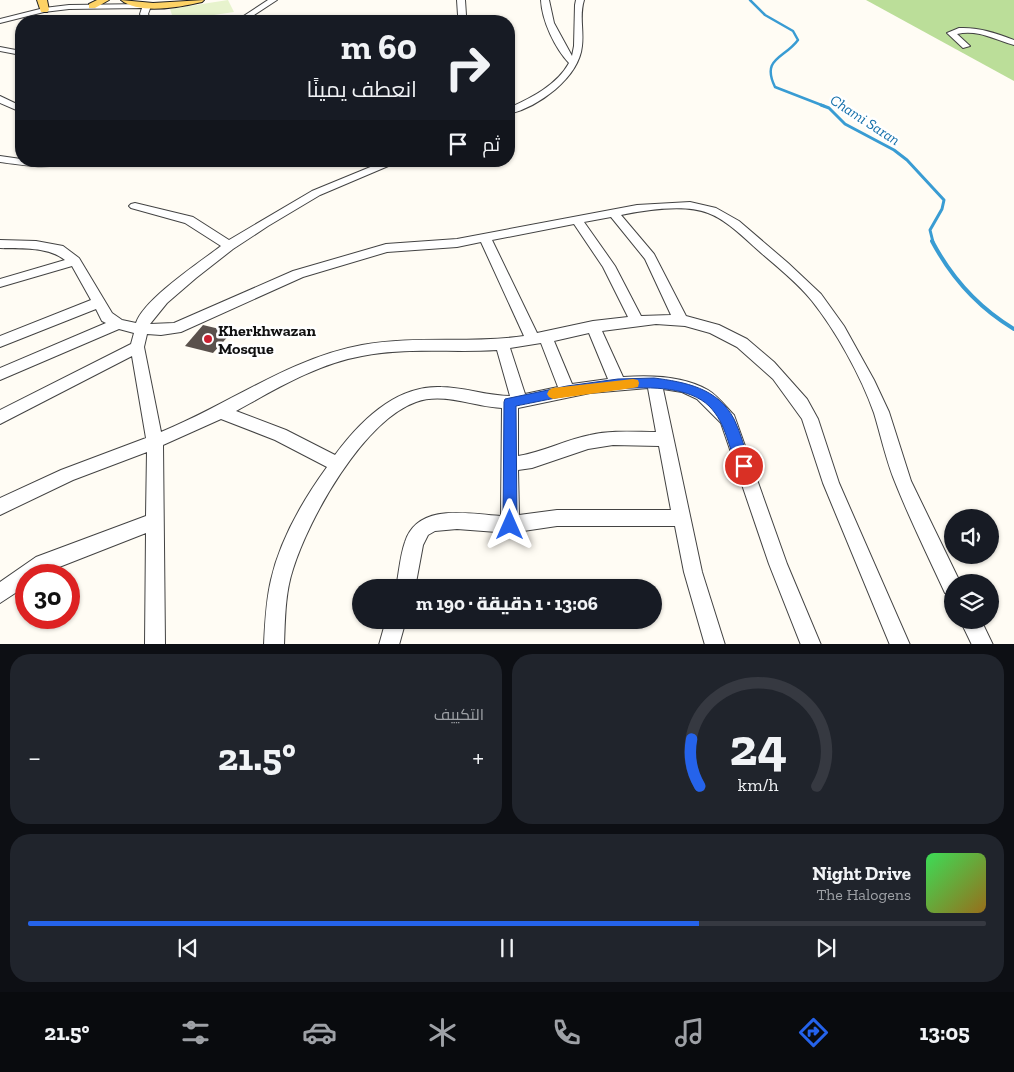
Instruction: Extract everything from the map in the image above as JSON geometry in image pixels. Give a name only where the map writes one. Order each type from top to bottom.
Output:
[{"type":"main road","points":[[92,6],[104,0]]},
{"type":"main road","points":[[126,0],[147,6],[170,5],[198,0]]},
{"type":"street","points":[[249,15],[272,0]]},
{"type":"street","points":[[461,0],[462,15]]},
{"type":"street","points":[[545,0],[546,11],[568,59],[573,62]]},
{"type":"street","points":[[515,108],[550,90],[577,56],[577,7],[580,0]]},
{"type":"street","points":[[16,15],[43,5],[147,6],[144,15]]},
{"type":"street","points":[[0,21],[15,15]]},
{"type":"street","points":[[966,46],[951,33],[957,30],[974,31],[996,35],[1014,43]]},
{"type":"street","points":[[0,49],[15,52]]},
{"type":"street","points":[[0,99],[15,105]]},
{"type":"street","points":[[0,159],[15,161]]},
{"type":"street","points":[[155,644],[155,442],[137,347],[140,329],[144,320],[162,300],[228,246],[316,193],[380,167]]},
{"type":"street","points":[[0,244],[36,245],[59,249],[75,261],[107,317],[118,324],[140,329],[161,330],[176,328],[298,274],[368,253],[392,248],[457,243],[613,212],[664,205],[690,205],[712,210],[735,224],[784,266],[816,297],[839,330],[867,380],[881,412],[903,481],[946,574]]},
{"type":"street","points":[[134,206],[188,220],[228,246]]},
{"type":"street","points":[[613,212],[650,257],[681,321]]},
{"type":"street","points":[[576,219],[609,266],[638,322]]},
{"type":"street","points":[[485,237],[567,391]]},
{"type":"street","points":[[0,284],[75,261]]},
{"type":"street","points":[[0,342],[99,302]]},
{"type":"street","points":[[0,506],[80,469],[155,442],[288,378],[344,355],[404,345],[502,344],[593,326],[638,322],[695,322],[719,330],[743,344],[776,375],[808,415],[850,532],[900,644]]},
{"type":"street","points":[[0,374],[118,324]]},
{"type":"street","points":[[593,326],[618,384]]},
{"type":"street","points":[[502,344],[515,401],[510,464],[510,525]]},
{"type":"street","points":[[0,417],[137,347]]},
{"type":"street","points":[[654,383],[692,572],[715,644]]},
{"type":"street","points":[[274,644],[275,613],[283,570],[300,526],[338,465],[377,418],[398,403],[437,392],[515,401],[618,384],[654,383],[677,386],[699,392],[713,402],[728,420],[778,564],[811,644]]},
{"type":"street","points":[[220,412],[272,430],[338,465]]},
{"type":"street","points":[[510,464],[532,461],[588,442],[613,438],[666,439]]},
{"type":"street","points":[[407,579],[414,542],[422,529],[433,523],[457,521],[510,525],[557,518],[681,518]]},
{"type":"street","points":[[43,564],[156,521]]},
{"type":"street","points":[[0,592],[15,583]]},
{"type":"street","points":[[389,644],[393,629]]},
{"type":"street","points":[[975,629],[983,644]]},
{"type":"green space","points":[[228,0],[234,12],[214,15],[172,15],[170,9]]},
{"type":"green space","points":[[866,0],[1014,0],[1014,81]]},
{"type":"building","name":"Kherkhwazan Mosque","points":[[203,325],[232,332],[213,353],[185,346]]},
{"type":"waterway","name":"Chami Saran","points":[[750,0],[765,15],[793,31],[798,40],[772,64],[771,77],[775,87],[824,106]]},
{"type":"waterway","name":"Chami Saran","points":[[821,105],[829,108],[845,124],[894,150],[907,160],[944,200],[942,209],[930,230],[933,242]]},
{"type":"waterway","name":"Chami Saran","points":[[932,241],[948,267],[967,291],[1001,321],[1014,329]]},
{"type":"slow traffic","points":[[553,394],[633,383]]},
{"type":"place","name":"Kherkhwazan Mosque","points":[[208,339]]},
{"type":"route","points":[[510,525],[510,402],[618,384],[654,383],[677,386],[699,392],[713,402],[728,420],[744,466]]}]
